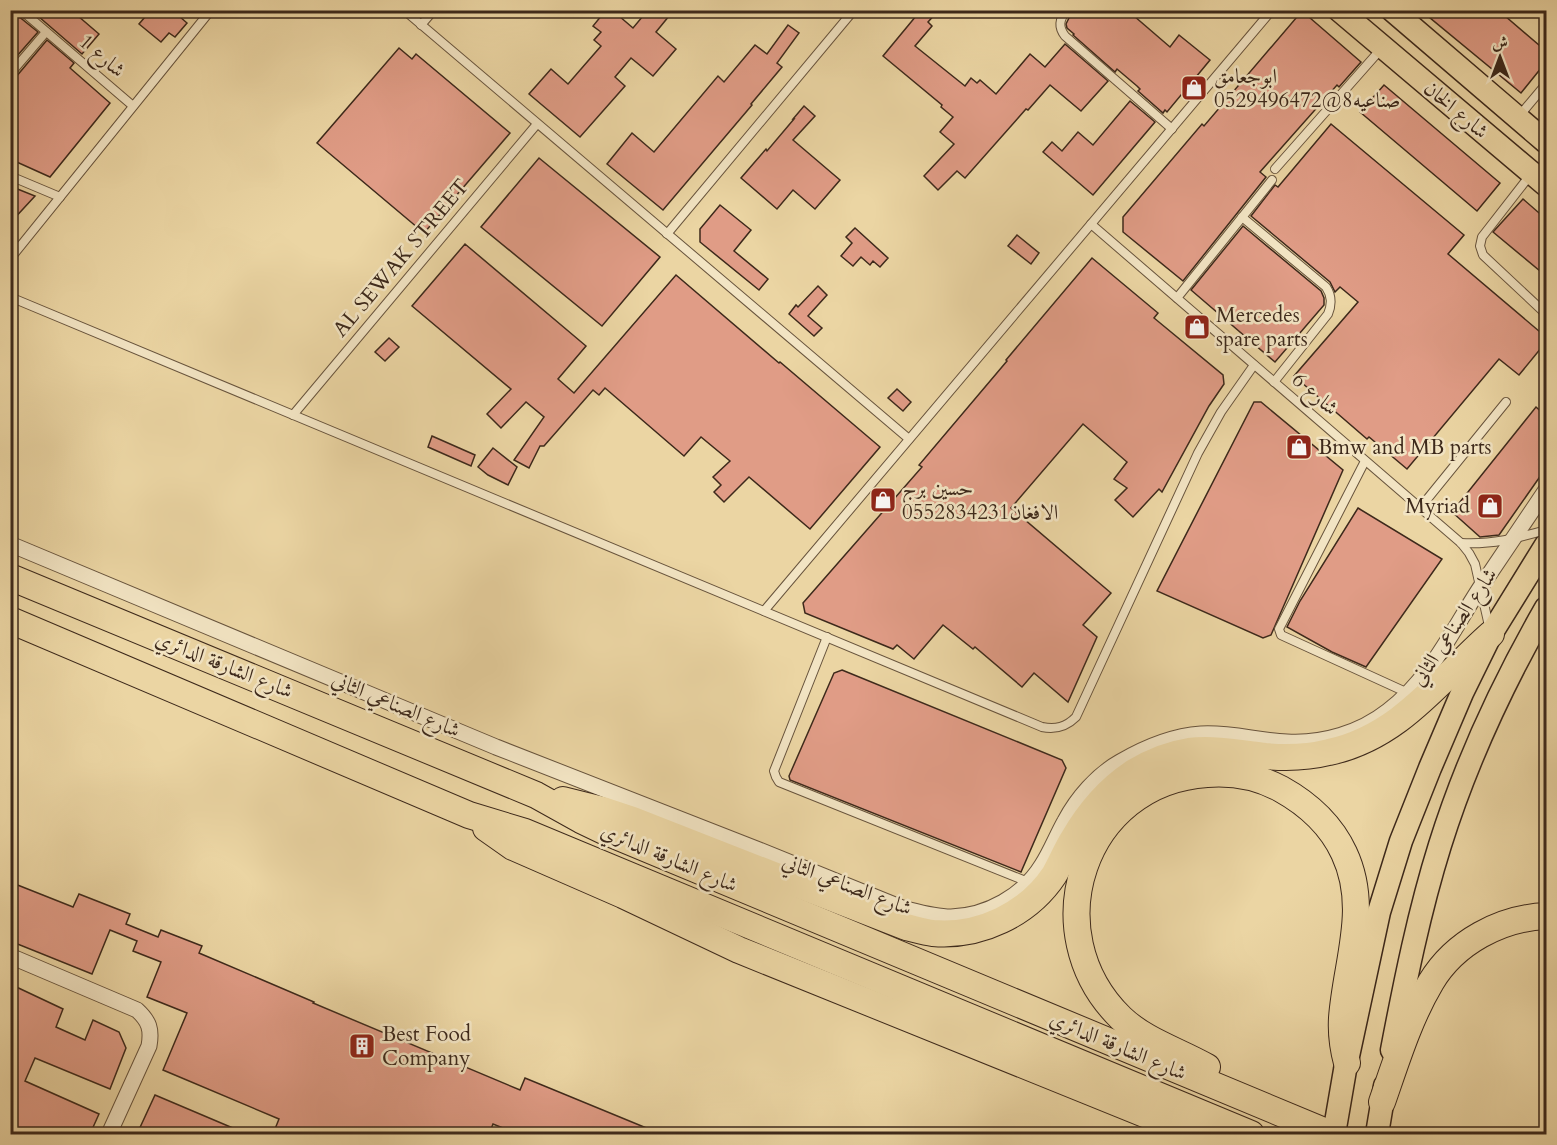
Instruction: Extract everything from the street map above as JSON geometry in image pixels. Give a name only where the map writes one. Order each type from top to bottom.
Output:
[{"type":"highway","name":"شارع الشارقة الدائري","points":[[10,577],[536,795],[604,831],[1332,1134]]},
{"type":"highway","name":"شارع الشارقة الدائري","points":[[10,620],[469,815],[525,832],[1251,1134]]},
{"type":"highway","points":[[536,795],[603,810],[906,927],[932,933],[972,930],[992,925],[1010,916],[1038,895],[1055,872],[1088,814],[1133,773],[1171,755],[1190,751],[1230,751],[1265,756],[1302,755],[1328,753],[1369,739],[1418,705],[1491,634]]},
{"type":"highway","points":[[1244,1098],[1228,1082],[1209,1069],[1133,1028],[1120,1017],[1094,983],[1083,958],[1077,932],[1076,905],[1080,878],[1090,853],[1103,830],[1122,810],[1143,794],[1168,782],[1194,775],[1221,773],[1248,777],[1274,785],[1297,798],[1318,816],[1335,837],[1351,870],[1355,888],[1355,926],[1342,1019],[1343,1049],[1347,1063]]},
{"type":"highway","points":[[469,815],[513,847],[623,895],[717,940],[1194,1134]]},
{"type":"highway","points":[[1382,1102],[1420,1002],[1432,980],[1447,961],[1486,931],[1509,922],[1546,916]]},
{"type":"main road","name":"شارع الخان","points":[[1339,10],[1539,179]]},
{"type":"main road","name":"شارع الخان","points":[[1406,15],[1546,142]]},
{"type":"main road","name":"شارع الصناعي الثاني","points":[[1332,1134],[1379,912],[1401,841],[1462,693],[1491,634],[1546,545]]},
{"type":"main road","points":[[1377,1134],[1419,922],[1450,814],[1496,703],[1546,608]]},
{"type":"street","name":"شارع الصناعي الثاني","points":[[10,544],[496,747],[902,908],[950,917],[975,914],[994,907],[1012,896],[1042,866],[1078,798],[1097,779],[1117,764],[1143,750],[1173,739],[1200,734],[1287,742],[1328,739],[1350,733],[1388,711],[1408,694],[1436,659],[1480,588],[1546,490]]},
{"type":"street","points":[[10,956],[128,1006],[135,1017],[143,1041],[144,1054],[109,1134]]},
{"type":"lane","name":"شارع 1","points":[[21,10],[133,106]]},
{"type":"lane","points":[[10,259],[211,10]]},
{"type":"lane","points":[[404,10],[909,439]]},
{"type":"lane","points":[[421,25],[434,10]]},
{"type":"lane","points":[[667,234],[854,10]]},
{"type":"lane","points":[[1066,10],[1060,23],[1065,36],[1172,129]]},
{"type":"lane","points":[[764,611],[1272,10]]},
{"type":"lane","points":[[1540,10],[1546,16]]},
{"type":"lane","points":[[10,74],[46,32]]},
{"type":"lane","points":[[1275,169],[1382,48]]},
{"type":"lane","points":[[1518,118],[1546,84]]},
{"type":"lane","name":"AL SEWAK STREET","points":[[293,415],[537,124]]},
{"type":"lane","points":[[10,176],[60,197]]},
{"type":"lane","points":[[1539,179],[1482,237],[1480,246],[1487,258],[1546,314]]},
{"type":"lane","points":[[1177,298],[1272,180]]},
{"type":"lane","points":[[1242,217],[1326,287],[1332,300],[1328,314],[1274,382]]},
{"type":"lane","name":"شارع 6","points":[[1091,224],[1461,543],[1475,564],[1491,634]]},
{"type":"lane","points":[[10,297],[1051,729],[1061,728],[1076,717],[1205,439],[1254,365]]},
{"type":"lane","points":[[1420,508],[1506,402]]},
{"type":"lane","points":[[1365,461],[1279,629],[1281,635],[1408,694]]},
{"type":"lane","points":[[1461,543],[1487,544],[1546,530]]},
{"type":"lane","points":[[827,637],[774,771],[779,782],[1028,882]]},
{"type":"building","points":[[10,10],[15,10],[17,15],[38,32],[10,64]]},
{"type":"building","points":[[31,10],[71,10],[99,34],[82,54]]},
{"type":"building","points":[[151,10],[172,10],[187,23],[175,37],[169,33],[161,42],[139,24]]},
{"type":"building","points":[[606,10],[612,10],[633,28],[648,10],[674,10],[656,32],[676,49],[653,76],[631,58],[615,77],[625,86],[580,137],[529,94],[551,69],[568,84],[601,46],[594,40],[601,32],[593,26]]},
{"type":"building","points":[[921,10],[939,10],[928,22],[932,26],[915,46],[965,86],[971,78],[977,83],[980,80],[996,94],[1030,54],[1045,67],[1065,44],[1108,81],[1081,111],[1050,85],[965,178],[957,171],[938,190],[924,176],[954,144],[940,132],[953,117],[941,107],[942,105],[883,56]]},
{"type":"building","points":[[1073,10],[1127,10],[1170,47],[1179,35],[1210,60],[1167,112],[1165,110],[1163,113],[1138,91],[1140,89],[1137,86],[1117,69],[1115,72],[1073,35],[1066,24]]},
{"type":"building","points":[[1434,10],[1498,10],[1546,51],[1546,62],[1521,93],[1429,17]]},
{"type":"building","points":[[1302,11],[1361,62],[1339,87],[1337,85],[1260,172],[1266,177],[1183,281],[1123,232],[1123,217]]},
{"type":"building","points":[[788,25],[799,33],[777,63],[782,67],[663,210],[607,164],[632,133],[654,152],[718,76],[724,82],[755,45],[767,54]]},
{"type":"building","points":[[47,40],[74,63],[70,68],[110,103],[50,177],[10,159],[10,80],[15,78]]},
{"type":"building","points":[[399,48],[412,59],[416,54],[510,133],[424,233],[317,143]]},
{"type":"building","points":[[1384,85],[1500,183],[1477,211],[1360,112]]},
{"type":"building","points":[[1130,101],[1155,122],[1093,195],[1043,152],[1052,142],[1062,151],[1078,132],[1093,145]]},
{"type":"building","points":[[804,106],[815,116],[793,140],[840,180],[815,209],[793,190],[777,209],[741,178]]},
{"type":"building","points":[[1331,124],[1464,235],[1448,254],[1546,337],[1546,342],[1519,375],[1499,359],[1407,469],[1369,437],[1367,439],[1294,376],[1358,302],[1340,287],[1335,292],[1330,282],[1251,216],[1275,185],[1278,187]]},
{"type":"building","points":[[539,158],[660,257],[602,326],[481,227]]},
{"type":"building","points":[[10,186],[35,196],[10,223]]},
{"type":"building","points":[[1523,199],[1546,219],[1546,276],[1493,232]]},
{"type":"building","points":[[720,205],[751,230],[734,251],[768,279],[759,290],[700,242],[700,229]]},
{"type":"building","points":[[1243,226],[1321,291],[1324,298],[1324,305],[1275,362],[1191,290]]},
{"type":"building","points":[[855,228],[888,258],[880,267],[873,261],[870,265],[861,257],[853,266],[841,256],[852,243],[846,237]]},
{"type":"building","points":[[1017,235],[1039,253],[1031,264],[1008,246]]},
{"type":"building","points":[[465,244],[586,346],[558,379],[574,393],[676,275],[880,447],[810,529],[749,477],[724,502],[714,492],[721,485],[713,477],[730,461],[701,437],[684,456],[605,388],[599,395],[593,390],[544,446],[540,446],[529,468],[514,460],[544,417],[526,402],[501,428],[487,414],[511,389],[412,306]]},
{"type":"building","points":[[1092,258],[1158,313],[1154,318],[1223,375],[1224,384],[1209,406],[1162,492],[1159,489],[1133,517],[1115,500],[1127,488],[1114,479],[1127,462],[1083,424],[1011,508],[1111,593],[1083,625],[1097,637],[1068,702],[1034,673],[1022,687],[975,647],[973,649],[943,625],[914,659],[897,645],[893,649],[805,613],[803,603],[922,467],[919,465]]},
{"type":"building","points":[[818,286],[827,295],[808,316],[822,328],[814,336],[789,314]]},
{"type":"building","points":[[389,338],[399,347],[385,361],[375,352]]},
{"type":"building","points":[[897,389],[911,402],[903,411],[888,398]]},
{"type":"building","points":[[1254,402],[1261,402],[1343,470],[1271,635],[1263,638],[1157,591]]},
{"type":"building","points":[[1536,407],[1546,416],[1546,468],[1499,535],[1480,537],[1452,512]]},
{"type":"building","points":[[432,436],[475,455],[471,466],[428,447]]},
{"type":"building","points":[[493,448],[517,467],[508,485],[478,467]]},
{"type":"building","points":[[1358,508],[1442,559],[1366,667],[1332,652],[1287,627],[1300,601]]},
{"type":"building","points":[[842,670],[1062,760],[1066,768],[1021,872],[790,780],[789,776],[834,673]]},
{"type":"building","points":[[10,882],[73,907],[79,894],[130,914],[126,924],[158,937],[161,930],[202,946],[199,953],[520,1090],[525,1078],[661,1134],[518,1134],[493,1124],[489,1134],[273,1134],[279,1119],[163,1070],[187,1013],[147,997],[161,962],[133,951],[137,941],[110,930],[92,974],[10,941]]},
{"type":"building","points":[[10,984],[63,1009],[56,1027],[85,1040],[93,1020],[119,1032],[126,1048],[110,1089],[35,1058],[25,1081],[99,1114],[90,1134],[10,1134]]},
{"type":"building","points":[[155,1095],[247,1134],[137,1134]]},
{"type":"place","name":"ابوجعامق صناعيه8@0529496472","points":[[1194,88]]},
{"type":"place","name":"Mercedes spare parts","points":[[1197,327]]},
{"type":"place","name":"Bmw and MB parts","points":[[1299,447]]},
{"type":"place","name":"حسين برج الافغان0552834231","points":[[883,500]]},
{"type":"place","name":"Myriad","points":[[1490,506]]},
{"type":"place","name":"Best Food Company","points":[[362,1046]]}]
